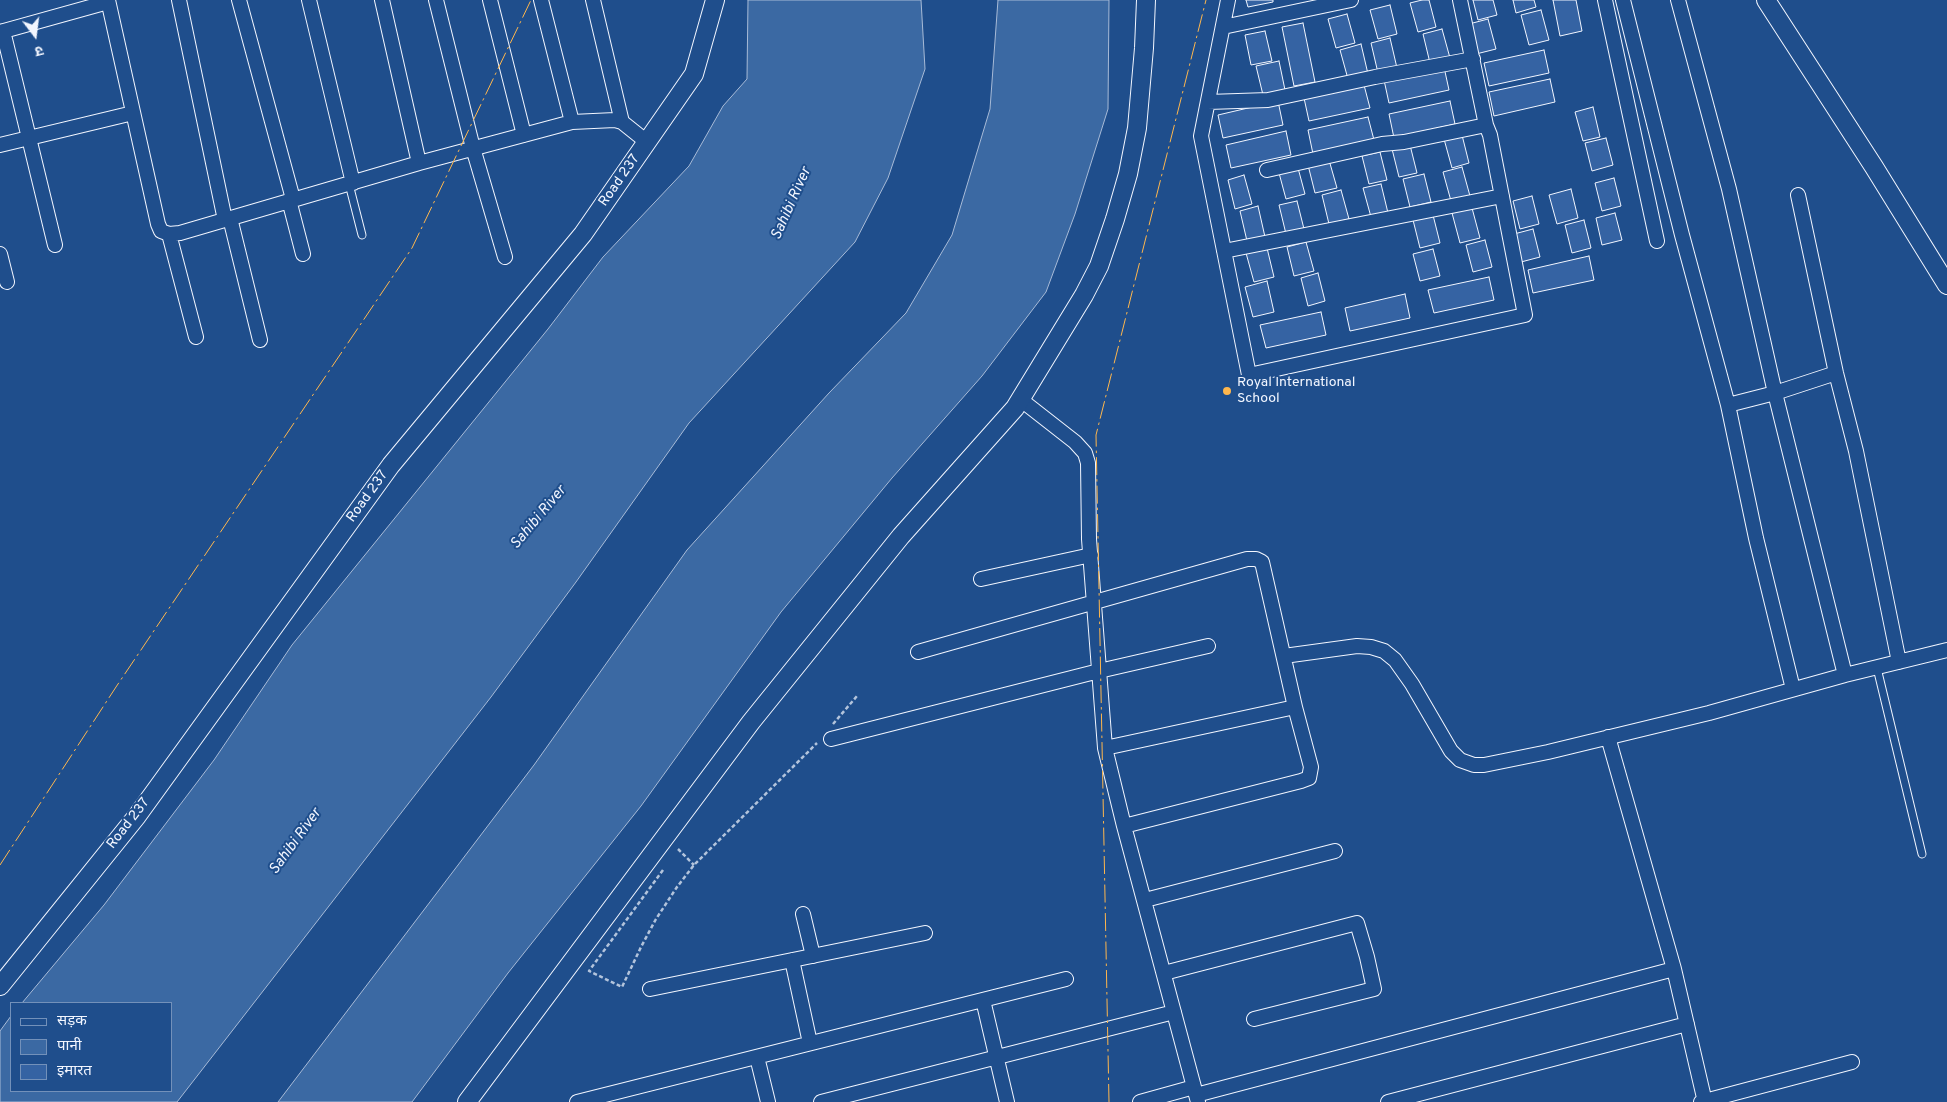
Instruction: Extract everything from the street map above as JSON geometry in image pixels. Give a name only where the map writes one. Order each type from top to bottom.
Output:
[{"type":"street","points":[[179,0],[227,219],[260,340]]},
{"type":"street","points":[[239,0],[291,199],[303,254]]},
{"type":"street","points":[[310,0],[351,183]]},
{"type":"street","points":[[382,0],[419,163]]},
{"type":"street","points":[[436,0],[472,148],[505,258]]},
{"type":"street","points":[[490,0],[524,135]]},
{"type":"street","points":[[541,0],[572,122]]},
{"type":"street","points":[[593,0],[622,122]]},
{"type":"street","name":"Road 237","points":[[2,981],[137,816],[391,466],[583,234],[694,74],[715,0]]},
{"type":"street","points":[[467,1102],[751,722],[901,536],[1009,414],[1020,399],[1084,295],[1099,266],[1115,219],[1128,174],[1137,128],[1146,0]]},
{"type":"street","points":[[1228,0],[1201,136],[1249,375],[1525,315],[1490,135],[1486,125],[1460,0]]},
{"type":"street","points":[[1222,27],[1351,0]]},
{"type":"street","points":[[1605,0],[1657,241]]},
{"type":"street","points":[[1623,0],[1682,235],[1728,405],[1756,538],[1793,690]]},
{"type":"street","points":[[1678,0],[1729,189],[1775,393],[1846,675]]},
{"type":"street","points":[[1766,0],[1874,167],[1947,285]]},
{"type":"street","points":[[55,245],[1,31],[108,1],[158,224],[161,230],[169,234],[180,233],[291,199],[572,122],[615,120],[622,122],[647,142]]},
{"type":"street","points":[[1208,102],[1268,100],[1473,59]]},
{"type":"street","points":[[0,145],[133,113]]},
{"type":"street","points":[[1267,170],[1382,144],[1404,142],[1486,125]]},
{"type":"street","points":[[1798,195],[1836,373],[1856,451],[1899,662]]},
{"type":"street","points":[[1224,251],[1502,196]]},
{"type":"street","points":[[169,234],[196,337]]},
{"type":"street","points":[[0,254],[7,282]]},
{"type":"street","points":[[1728,405],[1775,393],[1836,373]]},
{"type":"street","points":[[1020,399],[1075,442],[1085,453],[1088,463],[1090,555],[1105,748],[1196,1095]]},
{"type":"street","points":[[981,579],[1090,555]]},
{"type":"street","points":[[918,652],[1247,559],[1256,559],[1262,562],[1295,707],[1311,767],[1309,778],[1124,826]]},
{"type":"street","points":[[826,737],[1208,646]]},
{"type":"street","points":[[1284,656],[1357,646],[1371,647],[1384,651],[1395,660],[1412,684],[1451,751],[1460,760],[1484,765],[1539,754],[1709,713],[1846,675],[1947,650]]},
{"type":"street","points":[[1105,748],[1295,707]]},
{"type":"street","points":[[1608,738],[1674,969],[1688,1024],[1704,1102],[1852,1062]]},
{"type":"street","points":[[1145,900],[1335,851]]},
{"type":"street","points":[[803,914],[813,956]]},
{"type":"street","points":[[1164,973],[1357,923],[1374,989],[1254,1019]]},
{"type":"street","points":[[650,989],[925,933]]},
{"type":"street","points":[[792,960],[810,1043]]},
{"type":"street","points":[[1140,1102],[1196,1095],[1674,969]]},
{"type":"street","points":[[577,1102],[602,1099],[810,1043],[1066,979]]},
{"type":"street","points":[[983,1000],[1007,1102]]},
{"type":"street","points":[[821,1102],[1174,1012]]},
{"type":"street","points":[[1388,1102],[1688,1024]]},
{"type":"street","points":[[757,1057],[768,1102]]},
{"type":"lane","points":[[351,183],[362,235]]},
{"type":"lane","points":[[1877,668],[1922,854]]},
{"type":"path","points":[[665,867],[590,971],[622,987],[656,919],[677,886],[694,865],[826,737],[856,696]]},
{"type":"path","points":[[683,842],[677,850],[694,865]]},
{"type":"water","name":"Sahibi River","points":[[748,0],[921,0],[925,69],[888,178],[855,242],[689,423],[576,582],[491,697],[177,1102],[0,1102],[0,1031],[10,1017],[10,1092],[172,1092],[172,1002],[23,1002],[104,905],[214,760],[292,645],[548,329],[603,257],[689,166],[723,106],[747,79]]},
{"type":"water","points":[[998,0],[1109,0],[1108,109],[1075,214],[1046,292],[982,376],[892,478],[781,612],[641,806],[508,973],[412,1102],[278,1102],[534,765],[687,550],[829,393],[906,313],[952,235],[990,109]]},
{"type":"building","points":[[1246,0],[1273,0],[1273,2],[1248,7]]},
{"type":"building","points":[[1429,0],[1436,27],[1418,32],[1410,3]]},
{"type":"building","points":[[1473,0],[1493,0],[1497,15],[1478,20]]},
{"type":"building","points":[[1513,0],[1534,0],[1536,7],[1516,13]]},
{"type":"building","points":[[1553,0],[1576,0],[1582,31],[1560,36]]},
{"type":"building","points":[[1390,5],[1397,34],[1378,39],[1370,10]]},
{"type":"building","points":[[1541,10],[1549,40],[1529,45],[1521,15]]},
{"type":"building","points":[[1347,14],[1355,43],[1336,48],[1328,19]]},
{"type":"building","points":[[1488,19],[1496,49],[1476,54],[1469,24]]},
{"type":"building","points":[[1303,23],[1315,82],[1294,86],[1282,27]]},
{"type":"building","points":[[1442,29],[1450,58],[1430,63],[1423,34]]},
{"type":"building","points":[[1265,31],[1272,61],[1251,65],[1245,35]]},
{"type":"building","points":[[1390,38],[1397,68],[1378,73],[1371,43]]},
{"type":"building","points":[[1361,44],[1368,74],[1348,79],[1340,50]]},
{"type":"building","points":[[1544,50],[1549,73],[1489,86],[1484,63]]},
{"type":"building","points":[[1279,61],[1285,90],[1263,95],[1256,66]]},
{"type":"building","points":[[1444,67],[1449,90],[1389,103],[1384,80]]},
{"type":"building","points":[[1550,79],[1555,102],[1494,116],[1489,92]]},
{"type":"building","points":[[1364,85],[1370,108],[1309,121],[1304,98]]},
{"type":"building","points":[[1278,101],[1283,125],[1223,138],[1218,115]]},
{"type":"building","points":[[1450,101],[1455,124],[1394,138],[1389,114]]},
{"type":"building","points":[[1593,107],[1600,137],[1583,141],[1575,112]]},
{"type":"building","points":[[1368,117],[1374,140],[1313,154],[1308,130]]},
{"type":"building","points":[[1286,131],[1291,155],[1231,168],[1226,145]]},
{"type":"building","points":[[1462,135],[1469,163],[1452,168],[1444,139]]},
{"type":"building","points":[[1606,138],[1613,165],[1592,171],[1585,143]]},
{"type":"building","points":[[1410,145],[1417,173],[1399,177],[1392,149]]},
{"type":"building","points":[[1380,152],[1387,180],[1369,184],[1362,156]]},
{"type":"building","points":[[1329,160],[1337,188],[1315,193],[1308,165]]},
{"type":"building","points":[[1462,167],[1470,196],[1451,201],[1443,172]]},
{"type":"building","points":[[1298,168],[1305,194],[1286,199],[1279,173]]},
{"type":"building","points":[[1424,174],[1431,202],[1410,207],[1403,179]]},
{"type":"building","points":[[1244,175],[1252,204],[1235,209],[1228,180]]},
{"type":"building","points":[[1614,178],[1621,206],[1602,211],[1595,183]]},
{"type":"building","points":[[1381,184],[1388,213],[1371,217],[1363,188]]},
{"type":"building","points":[[1571,189],[1578,218],[1557,224],[1549,195]]},
{"type":"building","points":[[1341,190],[1349,219],[1329,224],[1322,195]]},
{"type":"building","points":[[1532,196],[1539,224],[1520,229],[1513,201]]},
{"type":"building","points":[[1297,201],[1304,229],[1286,234],[1279,205]]},
{"type":"building","points":[[1258,206],[1265,237],[1247,241],[1240,211]]},
{"type":"building","points":[[1472,208],[1480,238],[1460,243],[1452,213]]},
{"type":"building","points":[[1615,213],[1622,240],[1602,245],[1596,218]]},
{"type":"building","points":[[1433,215],[1440,243],[1420,248],[1413,220]]},
{"type":"building","points":[[1584,220],[1591,248],[1572,253],[1565,225]]},
{"type":"building","points":[[1533,229],[1540,257],[1521,262],[1514,234]]},
{"type":"building","points":[[1485,240],[1492,267],[1473,272],[1466,245]]},
{"type":"building","points":[[1306,242],[1314,271],[1294,276],[1287,247]]},
{"type":"building","points":[[1267,248],[1274,277],[1254,282],[1246,253]]},
{"type":"building","points":[[1433,249],[1440,276],[1420,281],[1413,254]]},
{"type":"building","points":[[1589,256],[1594,280],[1533,293],[1528,270]]},
{"type":"building","points":[[1318,273],[1325,301],[1308,306],[1301,278]]},
{"type":"building","points":[[1489,277],[1494,300],[1434,313],[1428,290]]},
{"type":"building","points":[[1267,281],[1274,312],[1253,317],[1245,287]]},
{"type":"building","points":[[1405,294],[1410,318],[1350,331],[1345,308]]},
{"type":"building","points":[[1321,312],[1326,335],[1266,348],[1260,325]]},
{"type":"power","points":[[0,865],[116,687],[412,248],[531,0]]},
{"type":"power","points":[[1109,1102],[1096,435],[1206,0]]},
{"type":"place","name":"Royal International School","points":[[1227,391]]}]
